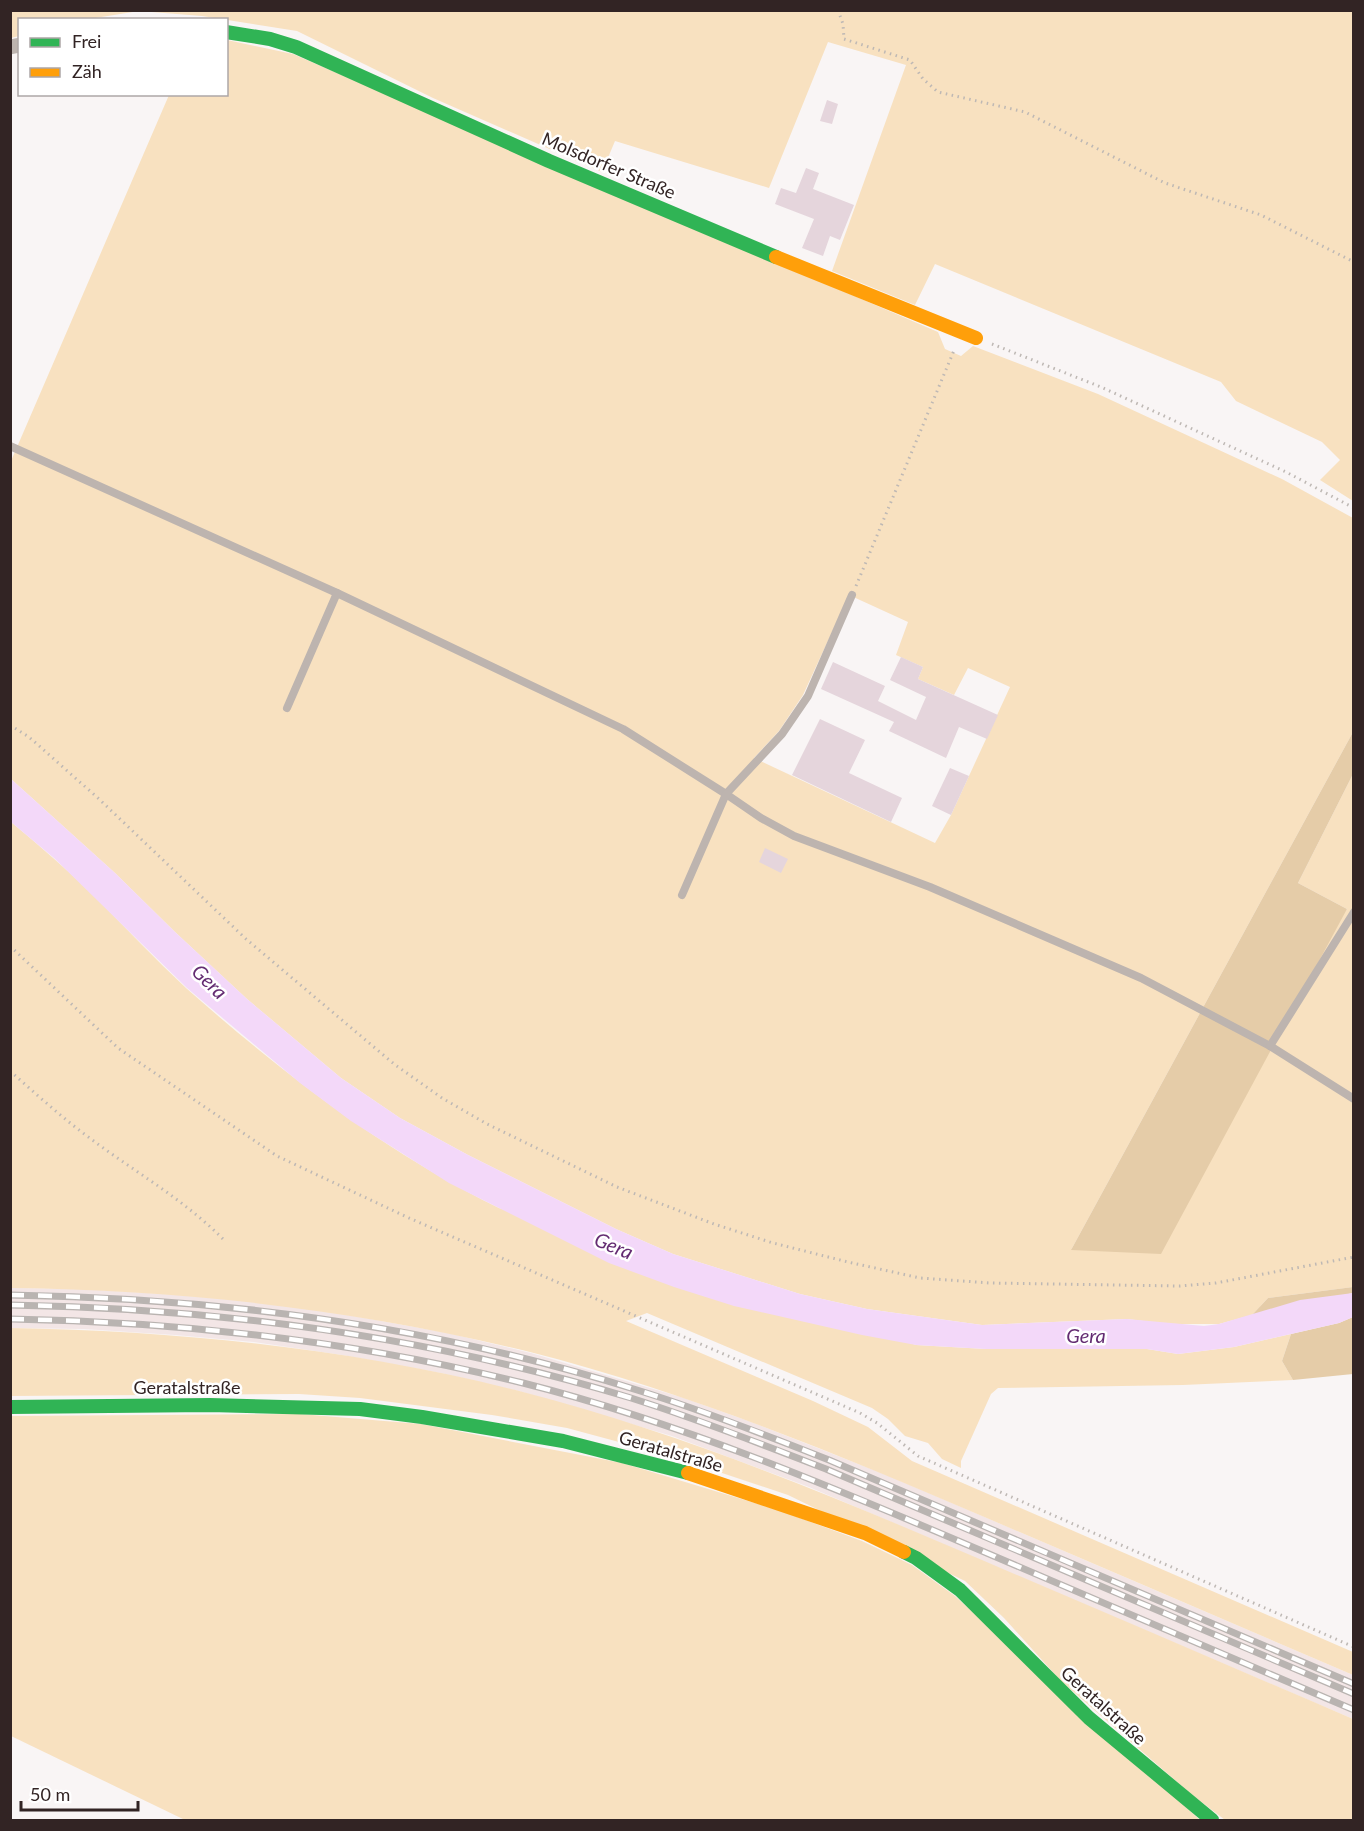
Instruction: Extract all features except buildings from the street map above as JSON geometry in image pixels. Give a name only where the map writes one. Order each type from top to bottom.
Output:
[{"type":"street","name":"Molsdorfer Straße","points":[[228,32],[270,39],[296,47],[486,134],[976,338]]},
{"type":"street","name":"Geratalstraße","points":[[10,1407],[210,1405],[370,1410],[488,1426],[563,1441],[685,1472],[784,1504],[865,1533],[916,1558],[960,1590],[1089,1718],[1212,1821]]},
{"type":"lane","points":[[10,446],[337,593],[623,729],[761,818],[794,836],[930,887],[1141,978],[1270,1046],[1353,1099]]},
{"type":"lane","points":[[287,708],[337,593]]},
{"type":"lane","points":[[682,895],[726,794],[783,734],[808,696],[852,596]]},
{"type":"lane","points":[[1270,1046],[1353,912]]},
{"type":"path","points":[[838,10],[843,24],[844,39],[910,60],[923,79],[938,92],[1025,112],[1165,183],[1261,215],[1353,262]]},
{"type":"path","points":[[976,338],[1101,387],[1286,472],[1353,508]]},
{"type":"path","points":[[852,596],[953,353]]},
{"type":"path","points":[[10,725],[28,737],[99,799],[246,939],[394,1064],[442,1098],[487,1124],[617,1187],[714,1224],[772,1243],[848,1263],[920,1278],[990,1283],[1179,1286],[1216,1283],[1353,1257]]},
{"type":"path","points":[[10,946],[118,1048],[276,1156],[420,1223],[860,1413],[877,1423],[918,1456],[1353,1647]]},
{"type":"path","points":[[10,1071],[87,1136],[170,1193],[212,1228],[225,1242]]},
{"type":"shaded area","points":[[10,11],[139,11],[95,18],[18,18],[18,36],[11,38]]},
{"type":"shaded area","points":[[139,11],[1353,11],[1353,501],[1320,480],[1340,460],[1322,442],[1236,401],[1221,382],[935,264],[915,305],[832,271],[906,65],[828,42],[769,188],[615,141],[602,172],[433,98],[297,31],[228,20],[228,18]]},
{"type":"shaded area","points":[[228,40],[293,54],[938,332],[945,349],[961,356],[973,346],[1098,394],[1282,479],[1353,518],[1353,732],[1071,1250],[1347,909],[1298,883],[1353,774],[1353,1287],[1268,1298],[1252,1315],[1219,1324],[1168,1324],[1127,1319],[982,1325],[867,1309],[800,1294],[673,1254],[616,1229],[468,1155],[400,1118],[341,1078],[247,999],[115,873],[11,779],[11,461],[169,96],[228,96]],"holes":[[[849,595],[908,622],[896,655],[923,667],[918,679],[954,695],[968,668],[1010,687],[951,815],[935,843],[754,758],[779,731],[803,695]]]},
{"type":"shaded area","points":[[1353,732],[1353,774],[1298,883],[1347,909],[1161,1254],[1071,1250]]},
{"type":"shaded area","points":[[11,822],[75,878],[186,988],[259,1050],[375,1136],[456,1186],[499,1208],[916,1345],[986,1349],[1147,1349],[1178,1354],[1234,1347],[1291,1334],[1282,1361],[1293,1380],[1183,1385],[998,1388],[991,1394],[961,1461],[961,1468],[942,1459],[928,1443],[905,1436],[888,1419],[872,1408],[647,1313],[626,1321],[868,1427],[912,1461],[1353,1652],[1353,1675],[820,1449],[705,1406],[589,1368],[466,1337],[272,1305],[142,1293],[11,1288]]},
{"type":"shaded area","points":[[1353,1287],[1353,1293],[1252,1315],[1268,1298]]},
{"type":"shaded area","points":[[11,1288],[85,1289],[179,1295],[258,1302],[348,1315],[448,1333],[531,1353],[684,1398],[889,1476],[1353,1675],[1353,1719],[809,1487],[672,1436],[522,1392],[441,1373],[342,1355],[254,1342],[175,1335],[84,1329],[11,1328]]},
{"type":"shaded area","points":[[1353,1317],[1353,1374],[1293,1380],[1282,1361],[1291,1334],[1339,1323]]},
{"type":"shaded area","points":[[11,1328],[204,1338],[396,1364],[523,1392],[582,1408],[699,1446],[756,1467],[982,1560],[1353,1719],[1353,1820],[1225,1820],[1191,1794],[1061,1681],[1004,1618],[965,1581],[788,1495],[630,1445],[567,1428],[492,1415],[360,1398],[299,1394],[11,1396]]},
{"type":"shaded area","points":[[300,1414],[421,1424],[622,1463],[781,1511],[862,1541],[912,1565],[955,1596],[1200,1820],[185,1820],[11,1736],[10,1416]]},
{"type":"water","name":"Gera","points":[[11,779],[115,873],[247,999],[341,1078],[400,1118],[468,1155],[616,1229],[673,1254],[800,1294],[867,1309],[982,1325],[1127,1319],[1204,1326],[1219,1324],[1300,1300],[1353,1293],[1353,1317],[1339,1323],[1234,1347],[1178,1354],[1147,1349],[986,1349],[916,1345],[734,1306],[609,1263],[449,1183],[351,1121],[300,1083],[187,988],[54,858],[11,822]]},
{"type":"railway","points":[[10,1295],[169,1302],[327,1320],[406,1333],[561,1368],[686,1406],[829,1460],[1354,1684]]},
{"type":"railway","points":[[10,1305],[168,1312],[324,1330],[478,1358],[631,1398],[705,1423],[826,1469],[1354,1694]]},
{"type":"railway","points":[[10,1319],[140,1324],[268,1336],[460,1368],[582,1399],[699,1437],[813,1480],[1354,1710]]},
{"type":"traffic: fast","points":[[228,32],[270,39],[296,47],[549,161],[776,257]]},
{"type":"traffic: fast","points":[[10,1407],[210,1405],[360,1409],[563,1441],[688,1473]]},
{"type":"traffic: fast","points":[[904,1552],[960,1590],[1089,1718],[1212,1820]]},
{"type":"traffic: slow","points":[[776,257],[976,338]]},
{"type":"traffic: slow","points":[[688,1473],[865,1533],[904,1552]]}]
